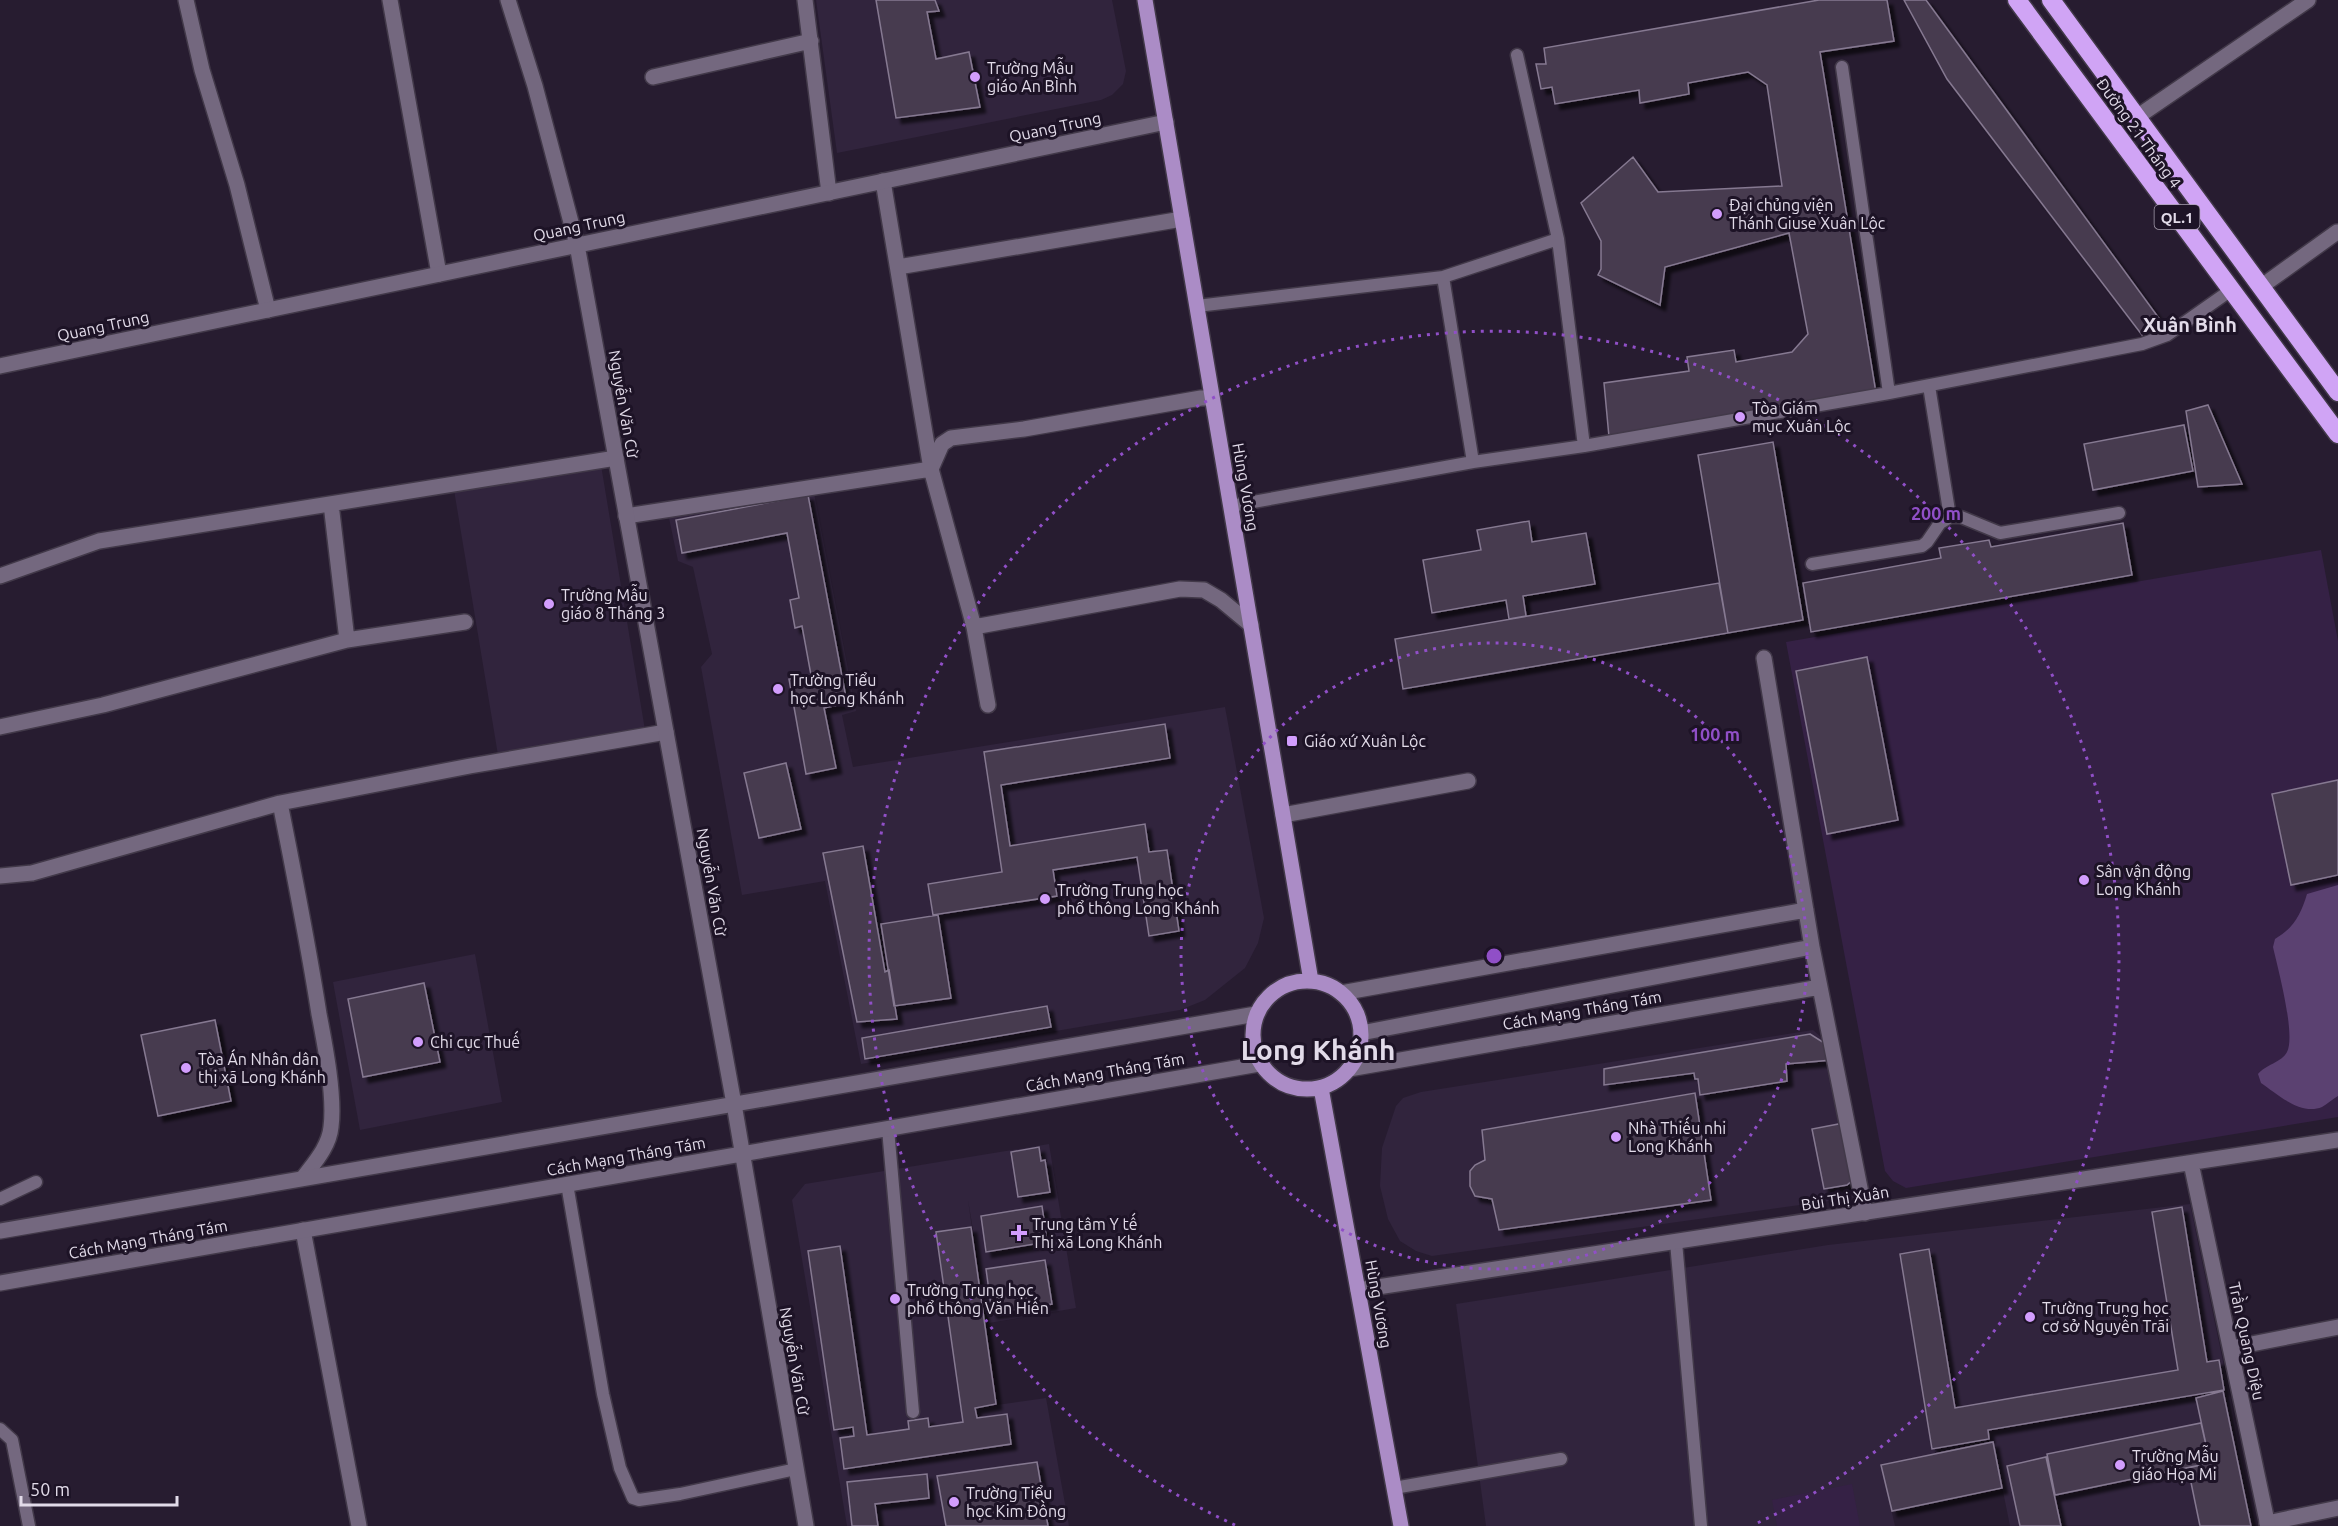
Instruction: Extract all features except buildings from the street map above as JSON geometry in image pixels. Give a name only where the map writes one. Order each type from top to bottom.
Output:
[{"type":"highway","name":"Đường 21 Tháng 4","points":[[2017,0],[2338,434]]},
{"type":"highway","name":"Đường 21 Tháng 4","points":[[2051,0],[2338,392]]},
{"type":"main road","name":"Hùng Vương","points":[[1145,0],[1311,981]]},
{"type":"main road","points":[[1311,981],[1327,984],[1341,993],[1352,1004],[1358,1017],[1361,1033],[1360,1046],[1350,1069],[1337,1081],[1321,1088],[1298,1090],[1275,1081],[1259,1064],[1251,1040],[1256,1014],[1269,996],[1288,984],[1311,981]]},
{"type":"main road","name":"Hùng Vương","points":[[1321,1088],[1401,1526]]},
{"type":"street","points":[[186,0],[202,70],[237,185],[268,310]]},
{"type":"street","points":[[390,0],[440,274]]},
{"type":"street","name":"Nguyễn Văn Cừ","points":[[508,0],[535,86],[577,245],[734,1104],[806,1526]]},
{"type":"street","points":[[805,0],[829,193]]},
{"type":"street","points":[[2138,117],[2308,0]]},
{"type":"street","points":[[653,77],[811,41]]},
{"type":"street","name":"Quang Trung","points":[[0,366],[1166,122]]},
{"type":"street","points":[[883,181],[931,469],[974,627],[988,705]]},
{"type":"street","points":[[898,267],[1182,219]]},
{"type":"street","points":[[2262,286],[2337,232]]},
{"type":"street","points":[[931,469],[942,444],[951,438],[1024,429],[1212,398]]},
{"type":"street","points":[[0,576],[99,541],[616,458]]},
{"type":"street","points":[[626,516],[931,469]]},
{"type":"street","points":[[331,504],[347,640]]},
{"type":"street","points":[[974,627],[1180,589],[1204,590],[1221,600],[1251,625]]},
{"type":"street","points":[[0,727],[103,705],[347,640],[465,622]]},
{"type":"street","points":[[1764,658],[1812,947],[1865,1213]]},
{"type":"street","points":[[0,876],[32,873],[280,803],[470,766],[666,732]]},
{"type":"street","points":[[1283,815],[1468,781]]},
{"type":"street","points":[[280,803],[326,1051],[331,1104],[331,1127],[327,1143],[303,1178]]},
{"type":"street","points":[[1341,993],[1806,910]]},
{"type":"street","name":"Cách Mạng Tháng Tám","points":[[1361,1033],[1812,947]]},
{"type":"street","name":"Cách Mạng Tháng Tám","points":[[1350,1069],[1820,987]]},
{"type":"street","name":"Cách Mạng Tháng Tám","points":[[0,1231],[1256,1014]]},
{"type":"street","name":"Cách Mạng Tháng Tám","points":[[0,1283],[1259,1064]]},
{"type":"street","name":"Bùi Thị Xuân","points":[[1358,1290],[2338,1140]]},
{"type":"street","name":"Trần Quang Diệu","points":[[2191,1163],[2267,1525]]},
{"type":"street","points":[[303,1230],[359,1526]]},
{"type":"street","points":[[2231,1348],[2338,1327]]},
{"type":"street","points":[[2267,1525],[2338,1508]]},
{"type":"lane","points":[[1517,55],[1558,239],[1584,446]]},
{"type":"lane","points":[[1842,67],[1889,393]]},
{"type":"lane","points":[[1197,306],[1443,277],[1558,239]]},
{"type":"lane","points":[[1443,277],[1473,462]]},
{"type":"lane","points":[[1231,506],[1473,462],[1584,446],[1929,386],[2156,341],[2231,290]]},
{"type":"lane","points":[[1929,386],[1950,517]]},
{"type":"lane","points":[[1812,564],[1922,546],[1940,523],[1950,517],[1960,518],[2000,533],[2119,513]]},
{"type":"lane","points":[[888,1129],[913,1412]]},
{"type":"lane","points":[[0,1199],[36,1182]]},
{"type":"lane","points":[[567,1184],[603,1394],[620,1468],[633,1497],[639,1500],[680,1494],[796,1469]]},
{"type":"lane","points":[[1676,1242],[1701,1526]]},
{"type":"lane","points":[[0,1429],[12,1440],[29,1526]]},
{"type":"lane","points":[[1394,1488],[1561,1459]]},
{"type":"shaded area","name":"Trường Mẫu giáo An BÌnh","points":[[816,0],[1112,0],[1126,71],[1123,84],[1112,95],[1101,100],[837,153]]},
{"type":"shaded area","name":"Trường Mẫu giáo 8 Tháng 3","points":[[599,453],[645,730],[498,755],[452,478]]},
{"type":"shaded area","name":"Trường Trung học phổ thông Long Khánh","points":[[813,488],[856,711],[842,715],[853,767],[1225,707],[1264,918],[1258,943],[1245,968],[1205,1000],[1180,1010],[861,1064],[825,881],[742,895],[701,667],[712,654],[693,567],[678,561],[669,518]]},
{"type":"shaded area","name":"Sân vận động Long Khánh","points":[[2321,550],[2338,641],[2338,1117],[1906,1188],[1893,1181],[1885,1171],[1786,642]]},
{"type":"shaded area","points":[[2338,885],[2338,1096],[2322,1107],[2306,1109],[2274,1093],[2261,1083],[2258,1074],[2285,1055],[2289,1044],[2288,1017],[2273,947],[2275,939],[2296,920],[2307,894]]},
{"type":"shaded area","name":"Chi cục Thuế","points":[[475,954],[502,1102],[360,1130],[333,982]]},
{"type":"shaded area","name":"Nhà Thiếu nhi Long Khánh","points":[[1813,1030],[1832,1047],[1855,1184],[1836,1200],[1432,1256],[1416,1251],[1400,1241],[1388,1219],[1380,1186],[1382,1148],[1396,1106],[1403,1098],[1421,1092]]},
{"type":"shaded area","name":"Trường Trung học phổ thông Văn Hiến","points":[[1049,1144],[1076,1308],[989,1323],[968,1200],[997,1405],[1046,1398],[1069,1526],[847,1526],[792,1200],[805,1184]]},
{"type":"shaded area","points":[[2190,1204],[2229,1390],[2254,1526],[2010,1526],[1993,1442],[1881,1465],[1895,1526],[1486,1526],[1456,1304],[1828,1245]]},
{"type":"shaded area","points":[[1852,1484],[1860,1526],[1777,1526],[1772,1500]]},
{"type":"place","name":"Trường Mẫu giáo An BÌnh","points":[[975,77]]},
{"type":"place","name":"Đại chủng viện Thánh Giuse Xuân Lộc","points":[[1717,214]]},
{"type":"place","name":"Tòa Giám mục Xuân Lộc","points":[[1740,417]]},
{"type":"place","name":"Trường Mẫu giáo 8 Tháng 3","points":[[549,604]]},
{"type":"place","name":"Trường Tiểu học Long Khánh","points":[[778,689]]},
{"type":"place","name":"Giáo xứ Xuân Lộc","points":[[1292,741]]},
{"type":"place","name":"Sân vận động Long Khánh","points":[[2084,880]]},
{"type":"place","name":"Trường Trung học phổ thông Long Khánh","points":[[1045,899]]},
{"type":"place","name":"Chi cục Thuế","points":[[418,1042]]},
{"type":"place","name":"Tòa Án Nhân dân thị xã Long Khánh","points":[[186,1068]]},
{"type":"place","name":"Nhà Thiếu nhi Long Khánh","points":[[1616,1137]]},
{"type":"place","name":"Trung tâm Y tế Thị xã Long Khánh","points":[[1019,1233]]},
{"type":"place","name":"Trường Trung học phổ thông Văn Hiến","points":[[895,1299]]},
{"type":"place","name":"Trường Trung học cơ sở Nguyễn Trãi","points":[[2030,1317]]},
{"type":"place","name":"Trường Mẫu giáo Họa Mi","points":[[2120,1465]]},
{"type":"place","name":"Trường Tiểu học Kim Đồng","points":[[954,1502]]},
{"type":"district","name":"Xuân Bình","points":[[2190,324]]},
{"type":"district","name":"Long Khánh","points":[[1318,1049]]}]
